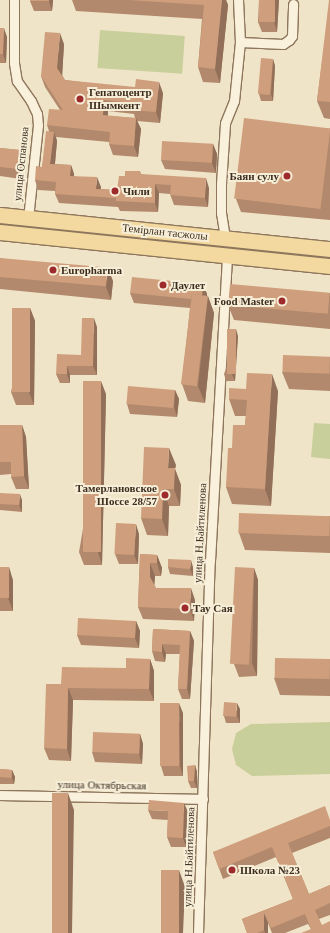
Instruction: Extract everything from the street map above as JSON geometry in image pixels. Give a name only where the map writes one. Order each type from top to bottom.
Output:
[{"type":"main road","name":"Темірлан тасжолы","points":[[0,215],[330,249]]},
{"type":"main road","name":"Темірлан тасжолы","points":[[0,232],[330,266]]},
{"type":"street","name":"улица Оспанова","points":[[14,0],[14,62],[17,81],[31,101],[37,114],[38,125],[28,218]]},
{"type":"street","points":[[225,238],[221,213],[221,184],[225,124],[234,101],[240,42],[238,0]]},
{"type":"street","points":[[240,42],[283,44],[289,40],[292,36],[293,4]]},
{"type":"street","name":"улица Н.Байтиленова","points":[[198,933],[210,561],[227,255]]},
{"type":"street","name":"улица Октябрьская","points":[[0,795],[202,799]]},
{"type":"green space","points":[[100,30],[185,36],[182,74],[97,68]]},
{"type":"green space","points":[[314,423],[330,424],[330,459],[311,457]]},
{"type":"green space","points":[[330,722],[330,774],[252,776],[236,765],[232,749],[236,733],[251,724]]},
{"type":"building","points":[[49,0],[49,1],[30,1]]},
{"type":"building","points":[[129,0],[222,0],[215,69],[198,67],[204,5]]},
{"type":"building","points":[[259,0],[275,0],[275,22],[259,22]]},
{"type":"building","points":[[330,0],[330,102],[317,101]]},
{"type":"building","points":[[0,28],[4,28],[3,54],[0,54]]},
{"type":"building","points":[[45,32],[60,33],[57,68],[65,80],[135,87],[136,79],[159,82],[156,112],[132,110],[133,103],[104,100],[103,115],[136,118],[134,146],[109,144],[110,132],[47,125],[49,109],[63,110],[41,76]]},
{"type":"building","points":[[261,58],[273,59],[270,95],[258,94]]},
{"type":"building","name":"Баян сулу","points":[[244,118],[330,129],[320,209],[234,198]]},
{"type":"building","points":[[46,131],[54,132],[50,164],[71,165],[70,176],[97,177],[96,189],[117,190],[119,176],[125,176],[125,171],[140,171],[140,174],[206,178],[205,198],[170,195],[171,185],[155,184],[155,203],[116,201],[116,198],[55,194],[56,182],[35,180],[36,166],[42,167]]},
{"type":"building","points":[[162,141],[213,144],[212,163],[161,160]]},
{"type":"building","points":[[0,148],[20,150],[18,169],[0,167]]},
{"type":"building","points":[[0,258],[108,267],[106,286],[0,277]]},
{"type":"building","points":[[132,277],[203,284],[202,295],[192,294],[191,299],[130,293]]},
{"type":"building","points":[[230,284],[330,293],[328,314],[228,305]]},
{"type":"building","points":[[192,294],[208,296],[197,386],[181,384]]},
{"type":"building","points":[[12,308],[30,308],[30,392],[12,392]]},
{"type":"building","points":[[82,318],[94,318],[93,366],[67,366],[67,374],[56,374],[57,354],[81,355]]},
{"type":"building","points":[[227,329],[236,329],[236,374],[227,374]]},
{"type":"building","points":[[283,355],[330,357],[329,374],[282,372]]},
{"type":"building","points":[[247,373],[272,374],[265,489],[226,487],[228,448],[232,448],[233,425],[245,425],[247,400],[229,399],[229,388],[246,389]]},
{"type":"building","points":[[83,381],[101,381],[101,552],[83,552]]},
{"type":"building","points":[[128,386],[175,390],[173,408],[126,404]]},
{"type":"building","points":[[0,425],[22,425],[24,476],[11,477],[11,462],[0,462]]},
{"type":"building","points":[[144,447],[169,448],[168,468],[175,468],[174,489],[163,489],[162,519],[141,518]]},
{"type":"building","points":[[0,493],[20,494],[19,505],[0,504]]},
{"type":"building","points":[[239,513],[330,516],[329,536],[238,533]]},
{"type":"building","points":[[116,523],[136,524],[134,555],[114,554]]},
{"type":"building","points":[[140,554],[157,555],[157,563],[150,563],[150,577],[156,588],[191,588],[190,609],[138,607]]},
{"type":"building","points":[[168,559],[191,560],[190,569],[168,567]]},
{"type":"building","points":[[0,567],[9,567],[9,598],[0,598]]},
{"type":"building","points":[[235,567],[254,568],[249,665],[230,664]]},
{"type":"building","points":[[78,618],[136,621],[135,638],[77,635]]},
{"type":"building","points":[[153,629],[190,631],[187,689],[178,689],[180,645],[162,644],[162,652],[152,651]]},
{"type":"building","points":[[126,658],[150,659],[149,689],[68,688],[67,749],[44,748],[46,684],[61,684],[62,667],[126,668]]},
{"type":"building","points":[[275,658],[330,659],[330,679],[275,678]]},
{"type":"building","points":[[224,702],[237,703],[236,717],[223,716]]},
{"type":"building","points":[[160,703],[179,703],[179,766],[160,766]]},
{"type":"building","points":[[93,732],[140,734],[139,754],[92,752]]},
{"type":"building","points":[[195,765],[194,781],[188,781],[187,766]]},
{"type":"building","points":[[0,769],[12,770],[11,778],[0,777]]},
{"type":"building","points":[[52,793],[68,793],[68,933],[52,933]]},
{"type":"building","points":[[149,800],[184,803],[183,838],[167,837],[168,811],[148,810]]},
{"type":"building","points":[[325,806],[330,820],[330,826],[288,843],[309,894],[330,885],[330,903],[315,910],[322,925],[330,921],[330,933],[301,933],[311,929],[305,914],[271,928],[264,913],[264,930],[257,933],[247,933],[242,919],[293,899],[272,847],[219,869],[213,852]]},
{"type":"building","points":[[161,870],[179,870],[179,933],[161,933]]},
{"type":"place","name":"Гепатоцентр Шымкент","points":[[80,99]]},
{"type":"place","name":"Баян сулу","points":[[287,176]]},
{"type":"place","name":"Чили","points":[[115,191]]},
{"type":"place","name":"Europharma","points":[[53,270]]},
{"type":"place","name":"Даулет","points":[[163,285]]},
{"type":"place","name":"Food Master","points":[[282,301]]},
{"type":"place","name":"Тамерлановское Шоссе 28/57","points":[[165,495]]},
{"type":"place","name":"Тау Сая","points":[[185,608]]},
{"type":"place","name":"Школа №23","points":[[232,870]]}]
